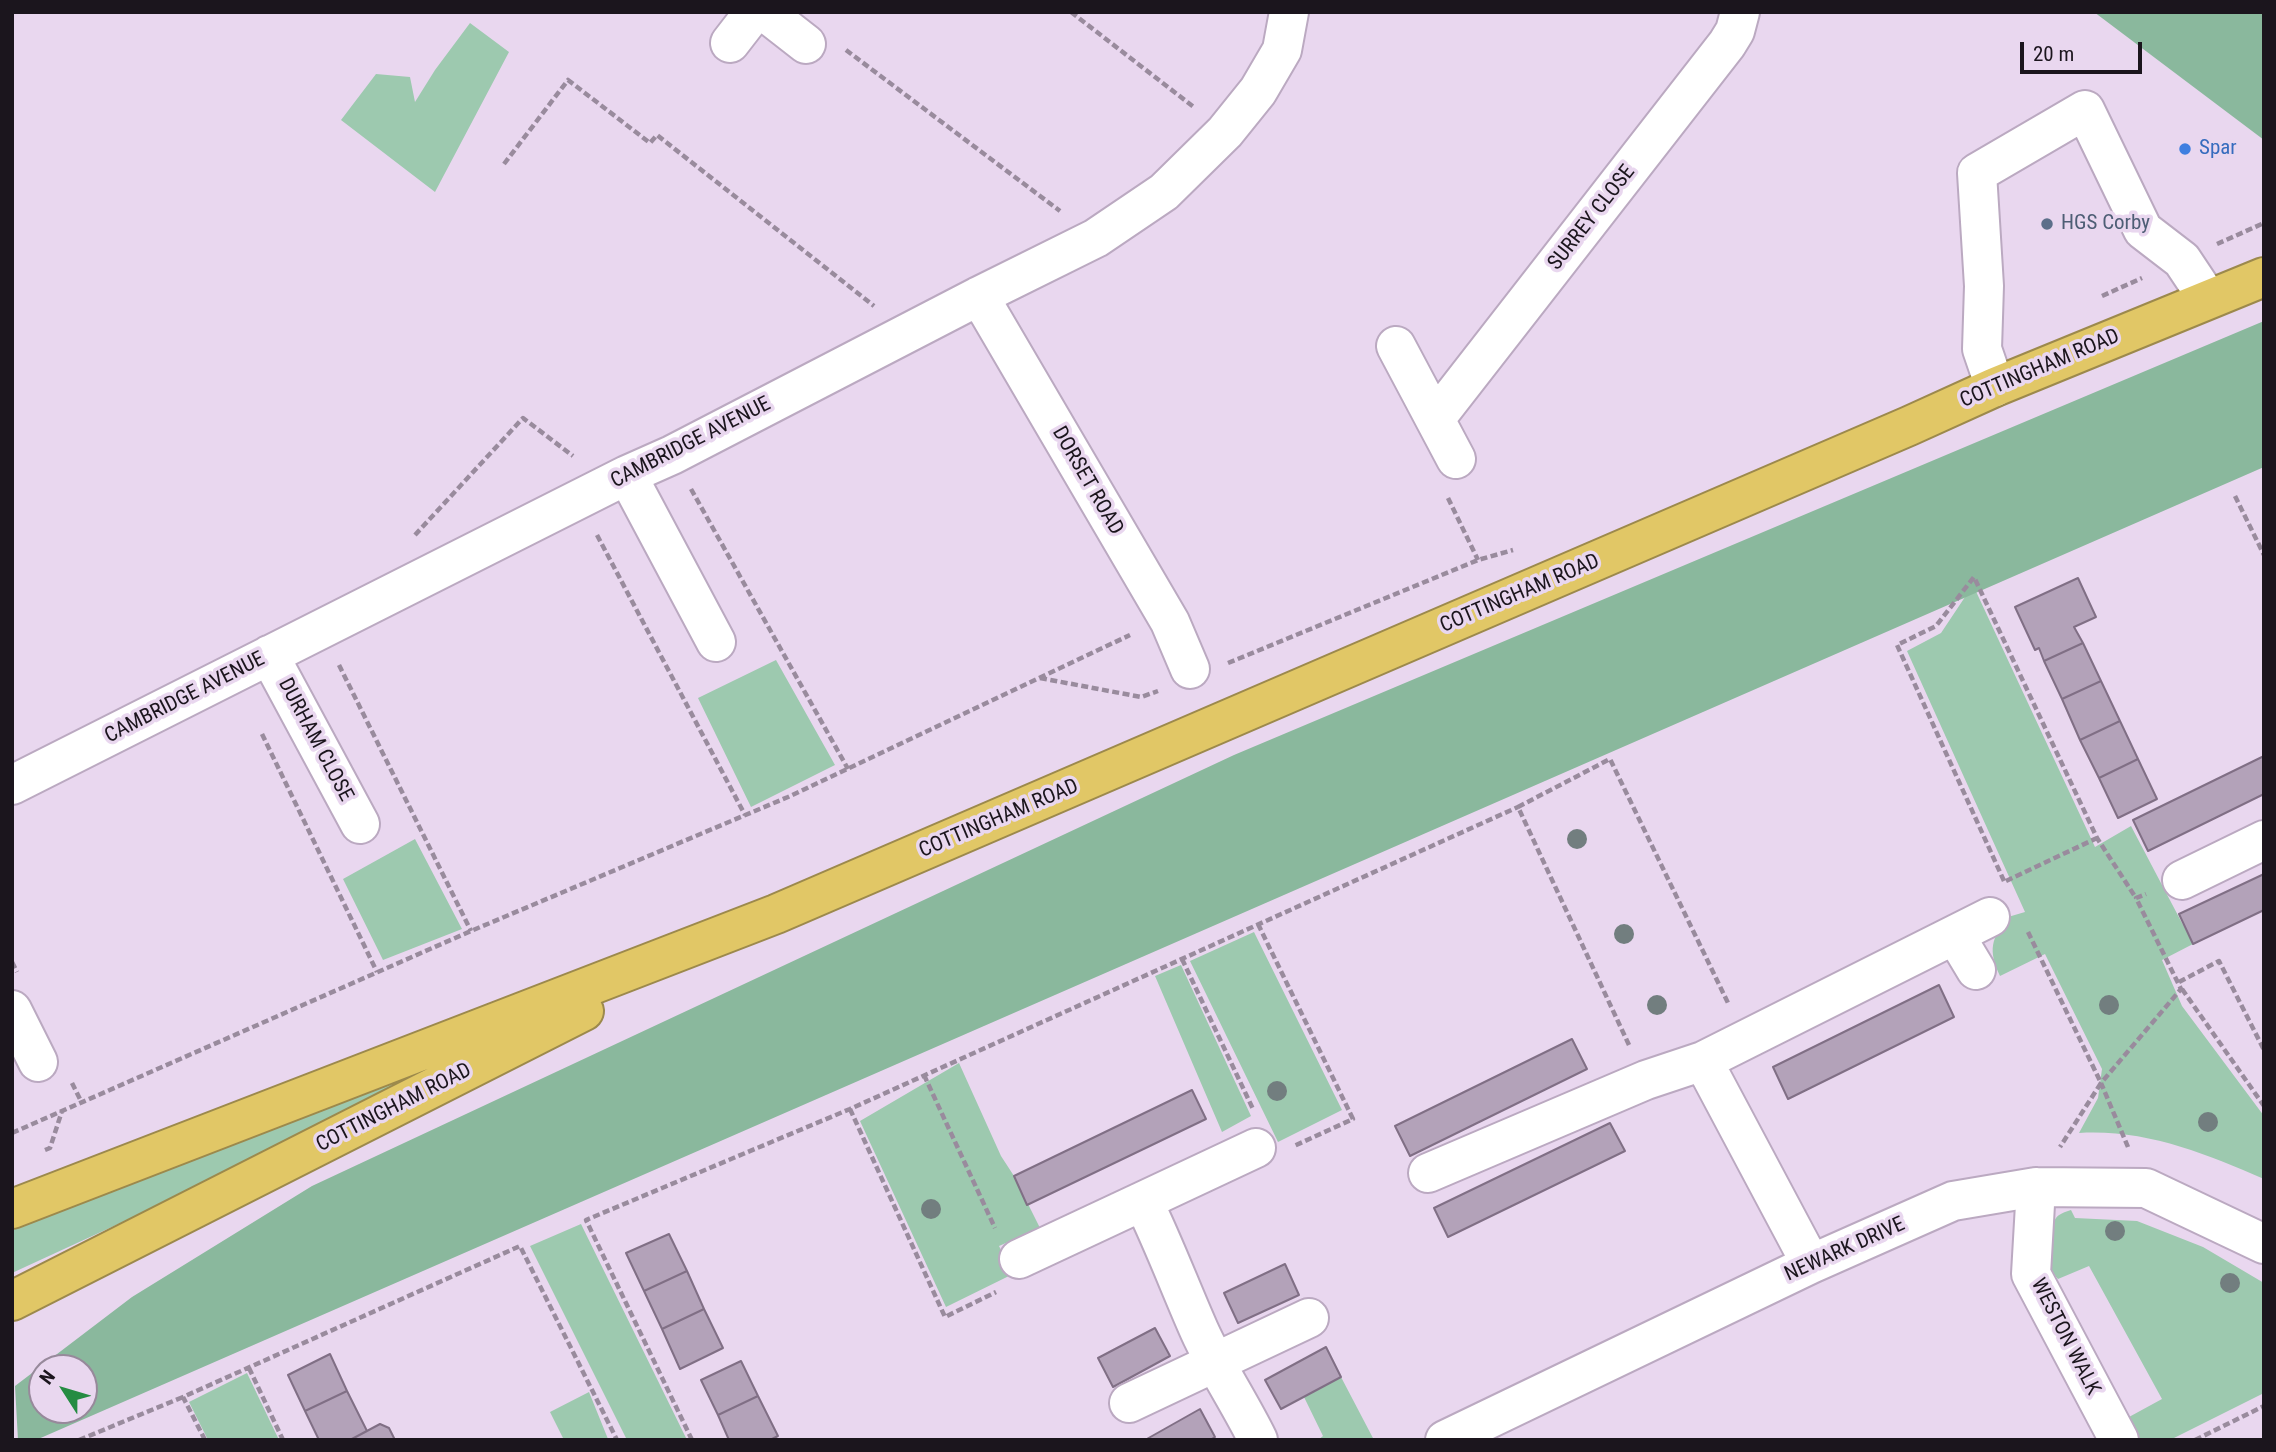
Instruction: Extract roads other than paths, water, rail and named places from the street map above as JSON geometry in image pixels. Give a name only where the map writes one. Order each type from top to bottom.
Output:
[{"type":"highway","name":"COTTINGHAM ROAD","points":[[12,1209],[776,914],[1995,387],[2264,277]]},
{"type":"highway","name":"COTTINGHAM ROAD","points":[[12,1301],[776,914]]},
{"type":"street","points":[[730,43],[754,12]]},
{"type":"street","points":[[765,12],[806,44]]},
{"type":"street","name":"CAMBRIDGE AVENUE","points":[[12,785],[672,455],[1096,238],[1164,192],[1225,132],[1258,92],[1282,50],[1289,12]]},
{"type":"street","name":"SURREY CLOSE","points":[[1435,419],[1720,53],[1735,31],[1740,12]]},
{"type":"street","points":[[1995,387],[1982,349],[1984,286],[1978,173],[2085,110],[2143,230],[2182,260],[2208,299]]},
{"type":"street","name":"DORSET ROAD","points":[[979,296],[1170,622],[1191,675]]},
{"type":"street","points":[[1396,346],[1456,459]]},
{"type":"street","points":[[605,487],[716,642]]},
{"type":"street","name":"DURHAM CLOSE","points":[[269,655],[360,824]]},
{"type":"street","points":[[2182,880],[2264,839]]},
{"type":"street","points":[[1428,1173],[1646,1080],[1703,1061],[2002,911]]},
{"type":"street","points":[[1955,934],[1976,970]]},
{"type":"street","points":[[12,1010],[38,1062]]},
{"type":"street","points":[[1703,1061],[1811,1264]]},
{"type":"street","points":[[1015,1261],[1266,1139]]},
{"type":"street","name":"NEWARK DRIVE","points":[[1445,1440],[1811,1264],[1952,1201],[2036,1187],[2146,1188],[2264,1244]]},
{"type":"street","name":"WESTON WALK","points":[[2036,1187],[2031,1274],[2119,1440]]},
{"type":"street","points":[[1143,1201],[1165,1244],[1200,1333],[1258,1440]]},
{"type":"street","points":[[1129,1403],[1309,1318]]},
{"type":"place","name":"Spar","points":[[2185,149]]},
{"type":"place","name":"HGS Corby","points":[[2047,224]]}]
